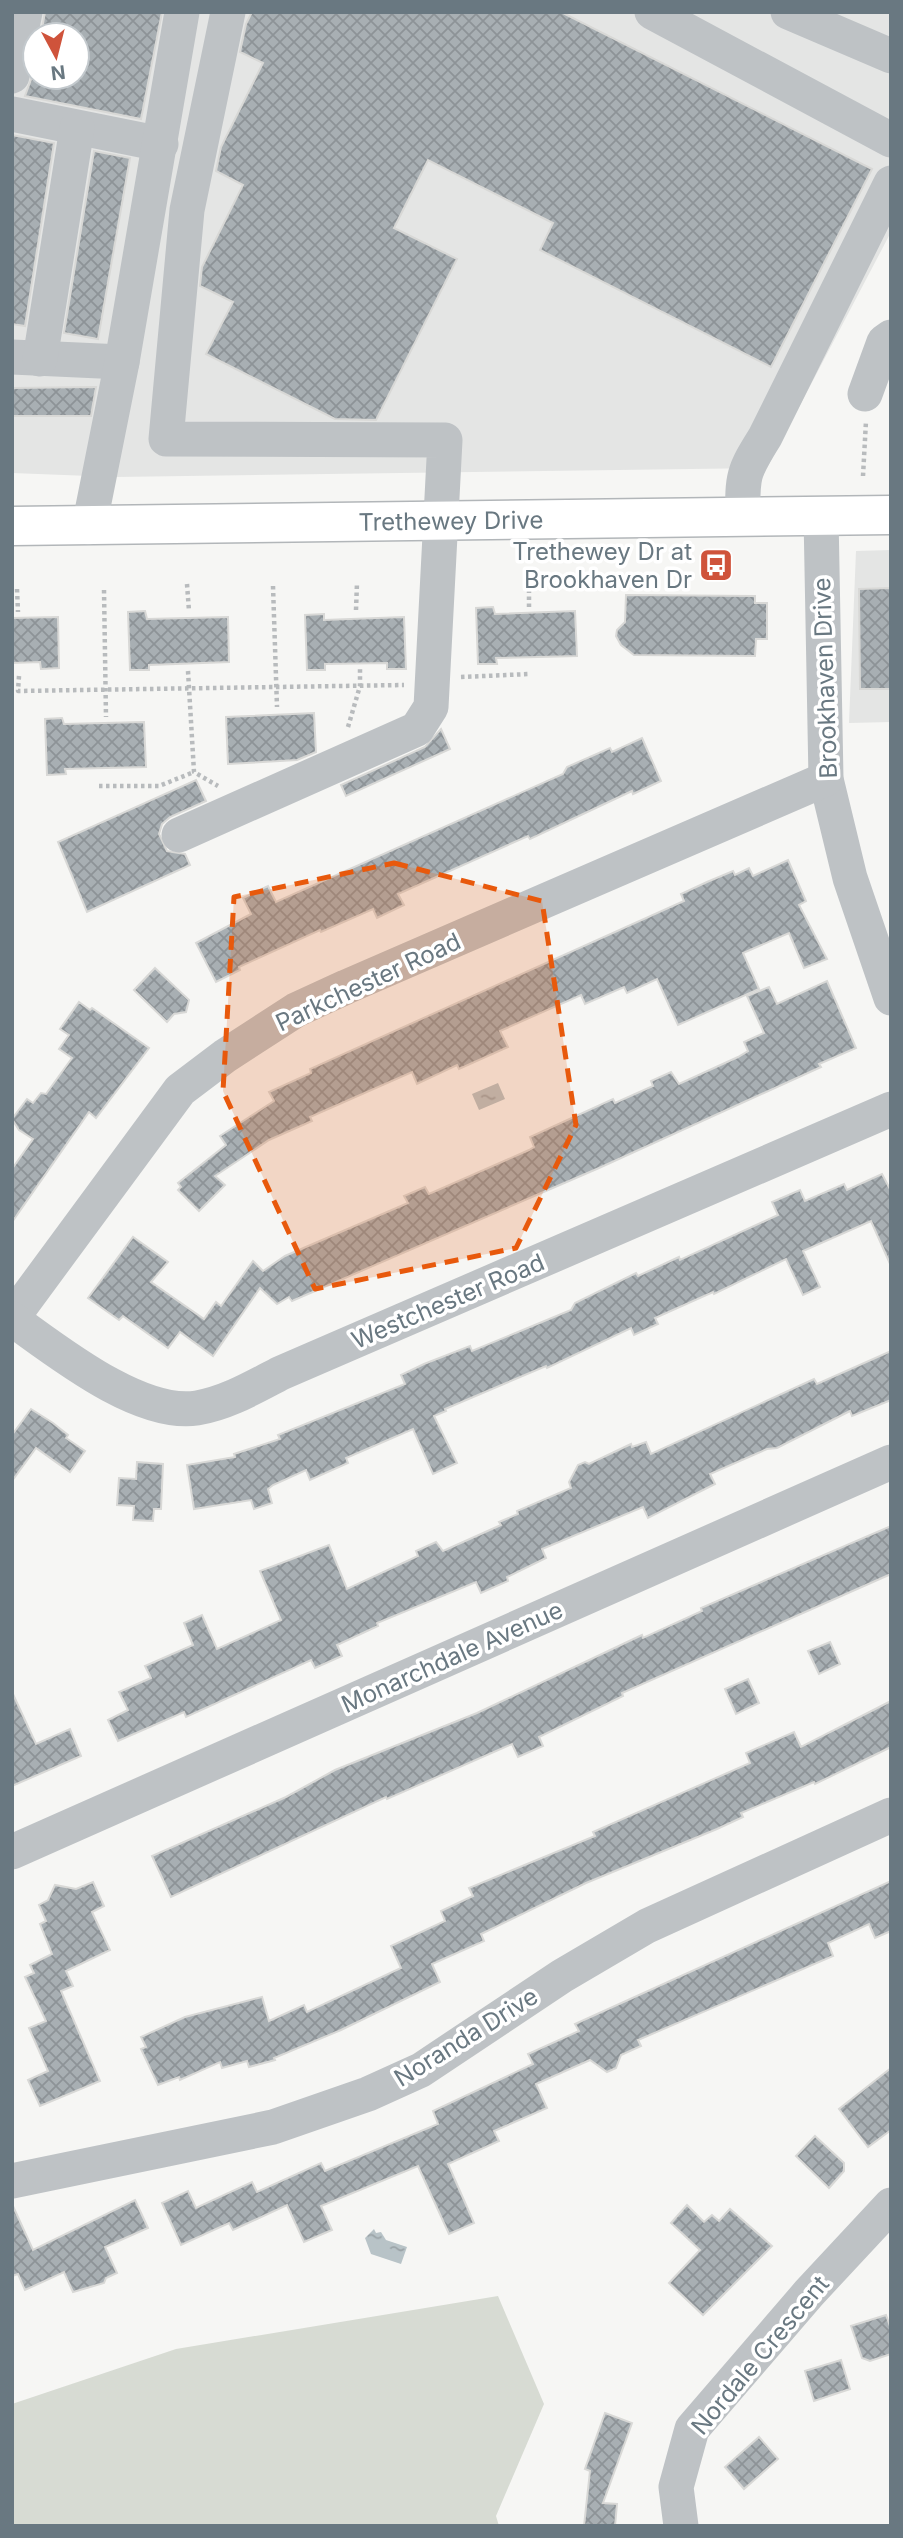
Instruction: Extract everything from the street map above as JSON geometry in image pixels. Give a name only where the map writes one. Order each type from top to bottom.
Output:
[{"type":"main road","name":"Trethewey Drive","points":[[12,526],[891,515]]},
{"type":"street","points":[[12,76],[25,12]]},
{"type":"street","points":[[89,527],[122,362],[182,12]]},
{"type":"street","points":[[179,835],[417,729],[431,707],[445,440],[166,439],[187,211],[228,12]]},
{"type":"street","points":[[652,12],[891,140]]},
{"type":"street","points":[[788,12],[891,56]]},
{"type":"street","points":[[12,114],[161,144]]},
{"type":"street","points":[[78,128],[26,358],[122,362]]},
{"type":"street","points":[[743,517],[742,479],[745,469],[765,437],[891,183]]},
{"type":"street","points":[[865,394],[884,342],[891,337]]},
{"type":"street","name":"Brookhaven Drive","points":[[821,516],[826,779],[850,878],[891,998]]},
{"type":"street","name":"Parkchester Road","points":[[12,1319],[180,1090],[225,1056],[296,1010],[826,779]]},
{"type":"street","name":"Westchester Road","points":[[12,1319],[97,1377],[121,1390],[172,1407],[194,1409],[224,1402],[281,1373],[891,1109]]},
{"type":"street","name":"Monarchdale Avenue","points":[[12,1852],[891,1462]]},
{"type":"street","name":"Noranda Drive","points":[[12,2181],[273,2127],[368,2094],[421,2070],[562,1976],[647,1926],[891,1815]]},
{"type":"street","name":"Nordale Crescent","points":[[681,2526],[676,2487],[692,2429],[850,2247],[891,2205]]},
{"type":"path","points":[[863,476],[866,453],[865,394]]},
{"type":"path","points":[[529,580],[529,607]]},
{"type":"path","points":[[356,610],[357,583]]},
{"type":"path","points":[[187,584],[189,611]]},
{"type":"path","points":[[273,586],[277,707]]},
{"type":"path","points":[[18,589],[18,612]]},
{"type":"path","points":[[104,590],[106,717]]},
{"type":"path","points":[[338,764],[360,686],[360,667]]},
{"type":"path","points":[[188,671],[194,772]]},
{"type":"path","points":[[19,676],[18,691],[432,685],[455,677],[530,674]]},
{"type":"path","points":[[99,786],[159,786],[194,772]]},
{"type":"path","points":[[194,772],[248,804]]},
{"type":"highlighted area","points":[[394,863],[542,901],[576,1125],[516,1248],[315,1289],[223,1091],[234,897]]},
{"type":"shaded area","points":[[12,12],[891,12],[891,232],[767,468],[116,477],[12,473]]},
{"type":"shaded area","points":[[891,550],[891,722],[849,723],[856,551]]},
{"type":"shaded area","points":[[498,2296],[544,2404],[496,2516],[499,2526],[12,2526],[12,2404],[176,2349]]},
{"type":"water","points":[[498,1083],[505,1099],[479,1110],[472,1094]]},
{"type":"water","points":[[374,2229],[376,2233],[381,2232],[386,2240],[407,2247],[401,2264],[371,2254],[365,2238]]},
{"type":"building","points":[[45,12],[162,12],[141,119],[25,96],[27,91],[91,91],[91,21],[43,21]]},
{"type":"building","points":[[252,12],[561,12],[872,169],[771,367],[540,250],[553,223],[428,160],[394,228],[457,259],[376,420],[335,419],[206,354],[233,302],[200,286],[202,267],[243,185],[216,171],[221,147],[263,63],[240,52],[246,24]]},
{"type":"building","points":[[12,135],[54,143],[25,326],[12,324]]},
{"type":"building","points":[[94,151],[130,158],[98,339],[64,333]]},
{"type":"building","points":[[96,387],[91,416],[12,416],[12,388]]},
{"type":"building","points":[[891,588],[891,689],[860,689],[859,589]]},
{"type":"building","points":[[626,595],[755,596],[755,603],[767,603],[767,639],[756,639],[755,656],[634,655],[621,645],[616,636],[617,630],[625,622]]},
{"type":"building","points":[[493,607],[495,614],[575,611],[577,656],[496,658],[497,664],[478,664],[476,608]]},
{"type":"building","points":[[145,611],[147,619],[228,617],[229,662],[149,665],[149,670],[130,670],[128,612]]},
{"type":"building","points":[[324,614],[324,620],[404,617],[406,669],[387,669],[387,663],[325,664],[325,670],[307,670],[305,615]]},
{"type":"building","points":[[58,617],[59,668],[41,669],[40,662],[12,663],[12,618]]},
{"type":"building","points":[[314,713],[316,752],[297,760],[228,764],[226,717]]},
{"type":"building","points":[[62,718],[64,724],[144,722],[146,767],[65,769],[66,774],[47,775],[45,719]]},
{"type":"building","points":[[441,729],[450,749],[346,796],[341,785],[425,747]]},
{"type":"building","points":[[642,738],[661,781],[633,794],[632,791],[530,839],[528,836],[398,894],[404,905],[377,918],[373,909],[321,932],[320,930],[239,967],[240,970],[216,982],[196,943],[251,914],[243,898],[268,886],[276,902],[563,774],[567,767],[610,748],[612,752]]},
{"type":"building","points":[[196,780],[206,801],[170,817],[162,824],[159,834],[167,851],[185,854],[190,865],[87,912],[58,842]]},
{"type":"building","points":[[788,860],[806,901],[799,905],[827,959],[804,968],[789,933],[743,953],[759,989],[678,1025],[657,979],[627,993],[624,987],[585,1004],[581,995],[500,1031],[508,1047],[459,1069],[457,1065],[417,1084],[412,1072],[310,1117],[312,1121],[269,1140],[215,1176],[225,1185],[199,1211],[178,1190],[181,1187],[178,1183],[226,1145],[220,1136],[274,1101],[269,1092],[311,1073],[310,1069],[684,901],[681,894],[707,882],[733,871],[735,875],[749,868],[753,876]]},
{"type":"building","points":[[155,968],[189,1000],[186,1012],[174,1014],[167,1022],[134,990]]},
{"type":"building","points":[[827,981],[856,1048],[819,1064],[821,1067],[599,1168],[292,1301],[289,1297],[277,1304],[260,1288],[213,1356],[180,1332],[168,1348],[123,1316],[119,1320],[88,1298],[133,1237],[168,1262],[151,1282],[204,1319],[216,1302],[221,1306],[253,1261],[263,1271],[285,1256],[408,1203],[404,1196],[425,1187],[429,1194],[529,1150],[534,1147],[530,1137],[613,1099],[615,1103],[653,1086],[651,1081],[671,1072],[679,1084],[738,1057],[748,1051],[744,1042],[764,1033],[747,996],[769,987],[777,1004]]},
{"type":"building","points":[[79,1002],[90,1010],[92,1008],[149,1048],[96,1118],[89,1112],[12,1222],[12,1169],[33,1139],[19,1130],[12,1119],[27,1099],[33,1103],[41,1093],[46,1094],[72,1058],[59,1049],[69,1035],[60,1029]]},
{"type":"building","points":[[882,1174],[891,1191],[891,1266],[871,1221],[803,1251],[820,1287],[803,1295],[786,1259],[714,1294],[713,1292],[655,1318],[658,1324],[634,1335],[631,1328],[547,1368],[546,1366],[445,1409],[446,1411],[434,1416],[457,1463],[433,1474],[413,1429],[346,1458],[348,1463],[310,1480],[306,1470],[273,1485],[268,1489],[272,1503],[254,1509],[251,1500],[194,1509],[187,1465],[235,1457],[234,1454],[280,1439],[278,1435],[405,1384],[401,1375],[424,1364],[470,1346],[472,1351],[571,1310],[575,1303],[636,1273],[638,1276],[679,1257],[680,1260],[778,1215],[772,1202],[800,1190],[805,1201],[844,1184],[847,1190]]},
{"type":"building","points":[[891,1351],[891,1400],[852,1416],[850,1411],[777,1448],[767,1449],[710,1474],[715,1484],[648,1518],[643,1507],[542,1549],[546,1558],[507,1577],[508,1581],[481,1593],[476,1582],[377,1623],[378,1626],[337,1645],[342,1656],[315,1668],[311,1660],[186,1717],[184,1712],[118,1741],[108,1720],[128,1710],[119,1692],[151,1678],[145,1666],[193,1645],[184,1623],[202,1615],[217,1649],[281,1620],[260,1571],[329,1545],[347,1589],[418,1556],[416,1551],[436,1542],[443,1551],[501,1525],[499,1522],[518,1514],[517,1511],[571,1488],[569,1482],[578,1465],[585,1462],[589,1464],[631,1444],[632,1447],[646,1442],[651,1454],[814,1379],[817,1384]]},
{"type":"building","points":[[31,1409],[53,1423],[68,1435],[66,1438],[85,1451],[70,1472],[36,1448],[12,1481],[12,1435]]},
{"type":"building","points":[[137,1462],[163,1464],[161,1509],[154,1509],[153,1521],[133,1520],[134,1506],[117,1505],[119,1478],[136,1479]]},
{"type":"building","points":[[891,1526],[891,1574],[622,1693],[623,1696],[539,1737],[543,1746],[518,1757],[512,1744],[387,1799],[386,1797],[171,1897],[152,1856],[286,1797],[335,1770],[477,1713],[642,1635],[643,1638],[702,1611],[701,1608]]},
{"type":"building","points":[[830,1642],[840,1664],[819,1674],[808,1651]]},
{"type":"building","points":[[748,1679],[759,1703],[736,1714],[725,1689]]},
{"type":"building","points":[[12,1692],[36,1744],[70,1729],[81,1756],[12,1786]]},
{"type":"building","points":[[891,1701],[891,1747],[815,1784],[814,1782],[741,1813],[743,1817],[717,1829],[586,1883],[481,1934],[484,1941],[432,1964],[440,1982],[341,2030],[274,2058],[275,2060],[249,2067],[247,2061],[222,2068],[220,2062],[180,2080],[179,2077],[158,2085],[141,2049],[146,2047],[141,2037],[185,2017],[262,1997],[269,2021],[304,2005],[307,2012],[401,1968],[391,1946],[445,1921],[441,1911],[473,1896],[469,1888],[595,1836],[593,1832],[750,1763],[746,1753],[794,1732],[801,1747]]},
{"type":"building","points":[[891,1881],[891,1931],[875,1938],[869,1924],[828,1943],[833,1956],[638,2040],[641,2046],[621,2055],[616,2068],[607,2072],[590,2060],[536,2084],[547,2108],[494,2131],[499,2141],[448,2164],[474,2223],[449,2234],[418,2166],[321,2206],[332,2230],[304,2242],[287,2205],[233,2230],[229,2223],[181,2245],[162,2203],[188,2191],[196,2208],[252,2182],[257,2192],[321,2163],[325,2171],[438,2124],[433,2111],[533,2064],[528,2054],[579,2031],[575,2024]]},
{"type":"building","points":[[93,1882],[104,1906],[92,1912],[110,1950],[66,1971],[73,1986],[61,1991],[100,2081],[40,2106],[28,2080],[48,2071],[29,2028],[46,2021],[25,1977],[34,1973],[30,1965],[52,1954],[40,1924],[46,1921],[39,1905],[48,1900],[55,1885],[76,1889]]},
{"type":"building","points":[[891,2068],[891,2130],[868,2147],[839,2109]]},
{"type":"building","points":[[815,2136],[844,2163],[844,2171],[829,2188],[796,2156]]},
{"type":"building","points":[[135,2200],[148,2228],[105,2247],[117,2273],[106,2278],[104,2283],[73,2292],[64,2272],[25,2290],[18,2274],[12,2276],[12,2204],[33,2250]]},
{"type":"building","points":[[687,2205],[704,2222],[712,2215],[719,2221],[730,2209],[772,2246],[703,2315],[669,2283],[700,2250],[671,2223]]},
{"type":"building","points":[[886,2315],[891,2329],[891,2354],[870,2361],[862,2358],[851,2326]]},
{"type":"building","points":[[841,2360],[850,2389],[814,2401],[805,2371]]},
{"type":"building","points":[[605,2413],[632,2423],[603,2503],[617,2504],[615,2526],[584,2526],[590,2471],[585,2469]]},
{"type":"building","points":[[759,2437],[778,2459],[744,2489],[725,2467]]},
{"type":"place","name":"Trethewey Dr at Brookhaven Dr","points":[[716,565]]}]
